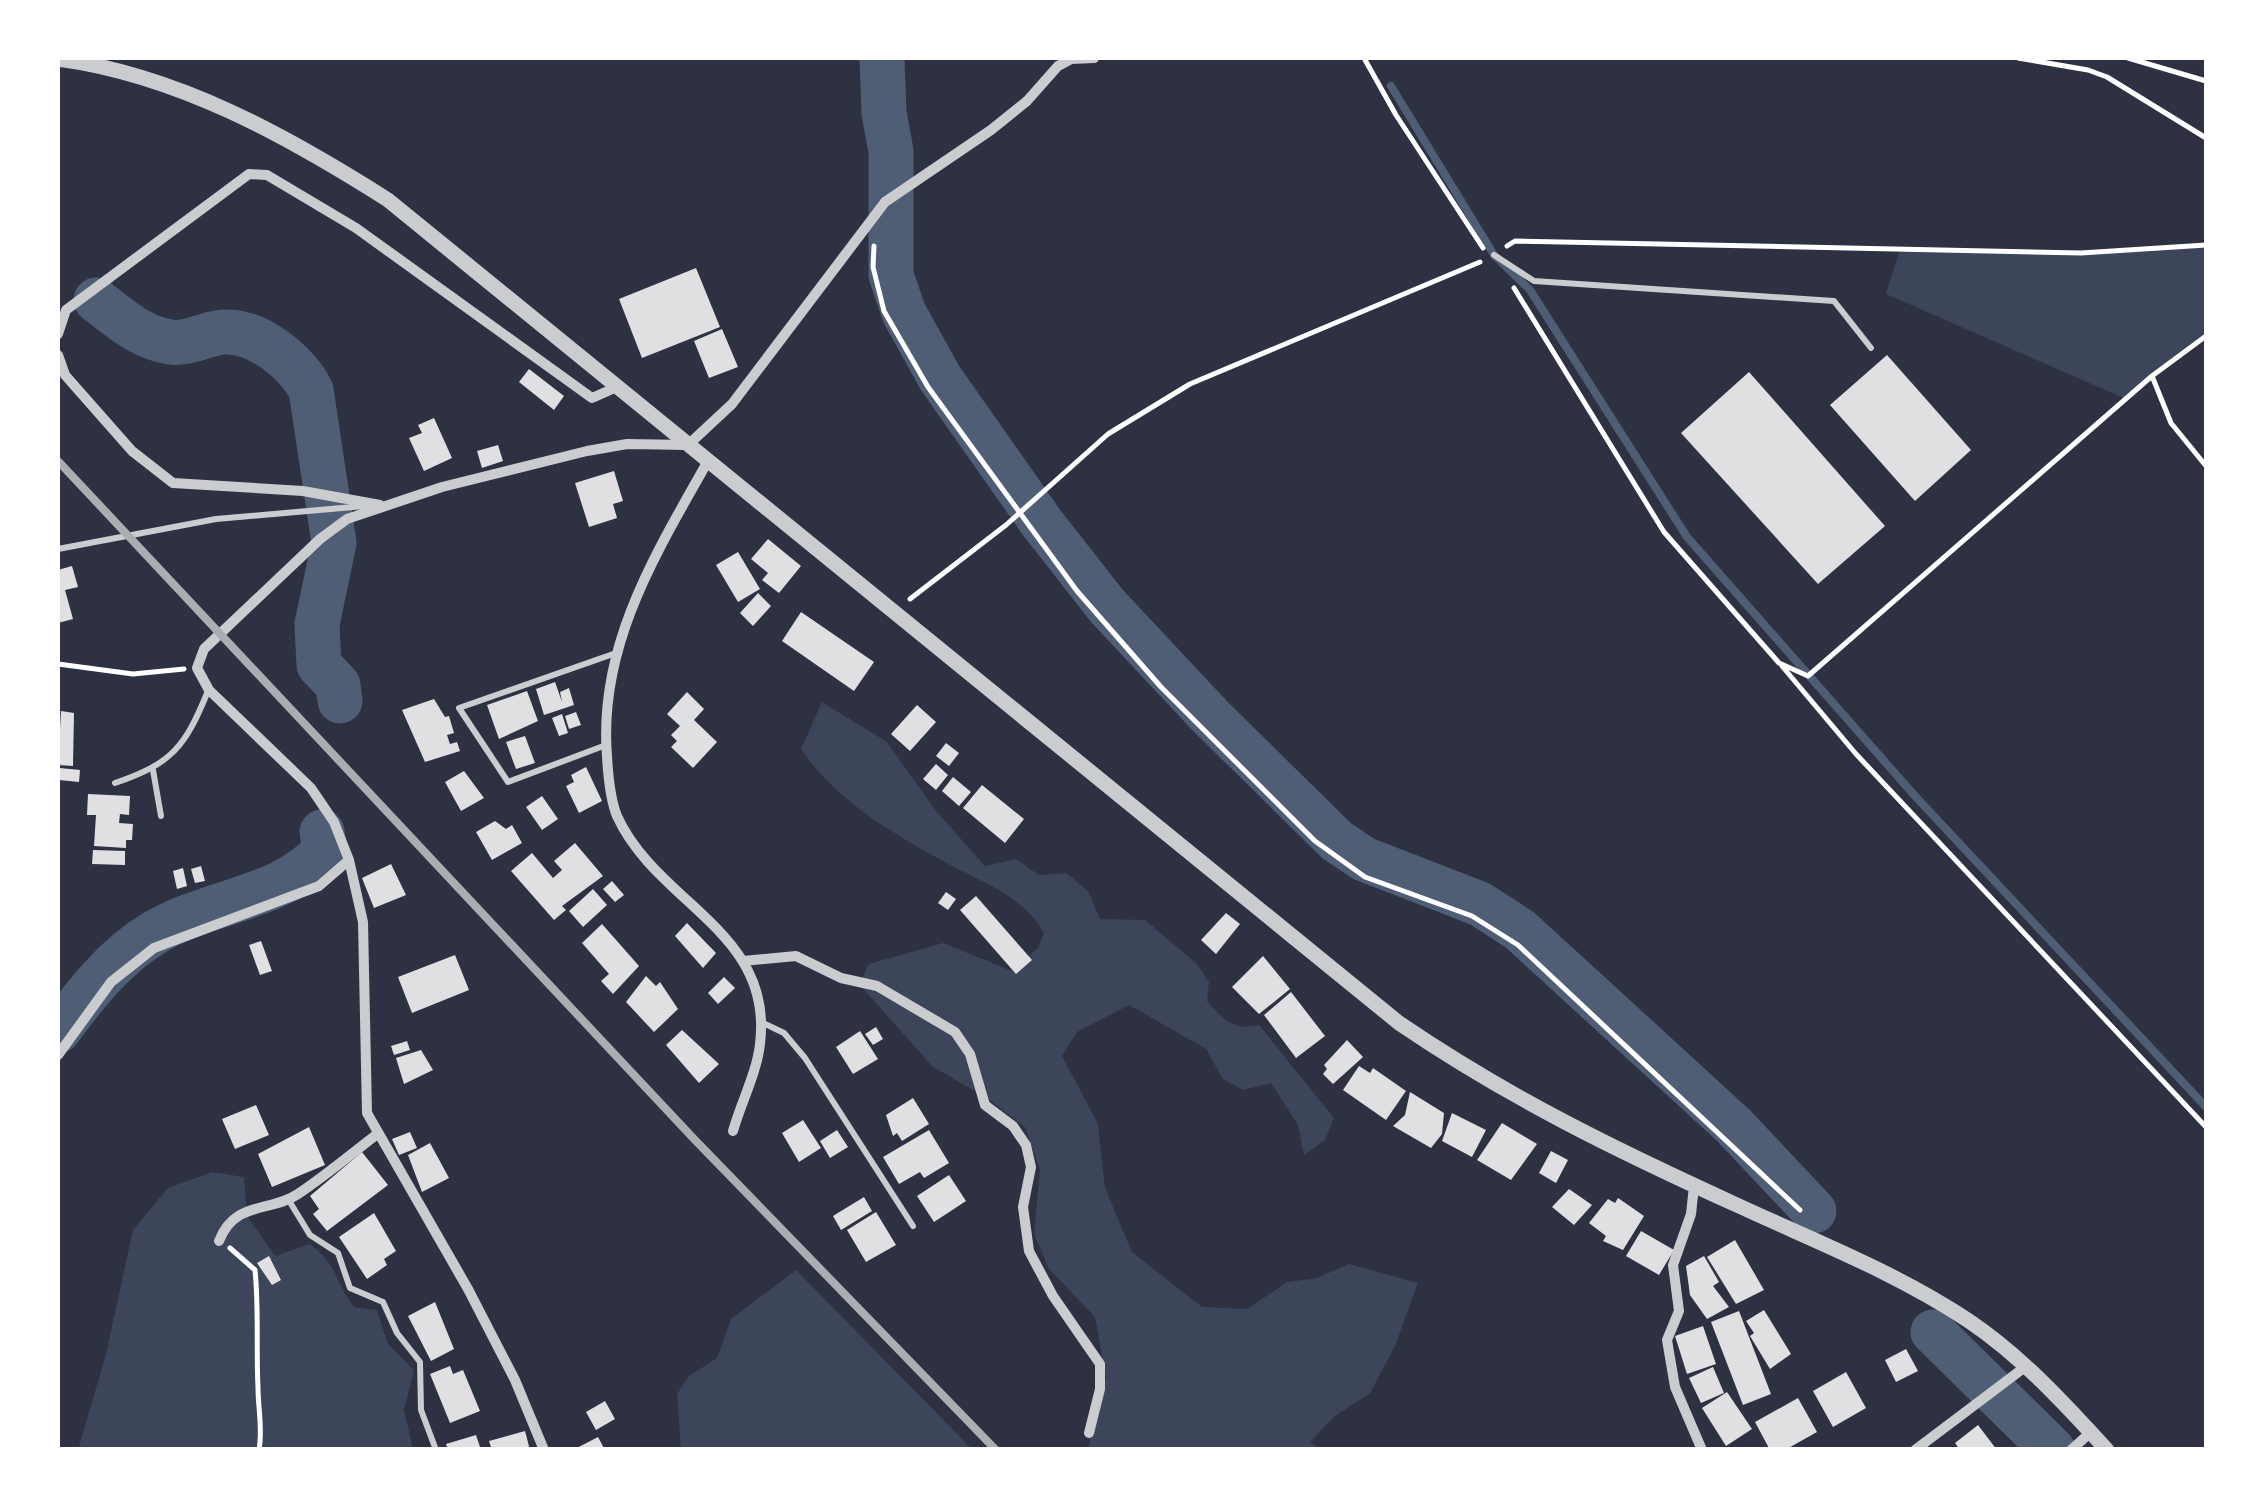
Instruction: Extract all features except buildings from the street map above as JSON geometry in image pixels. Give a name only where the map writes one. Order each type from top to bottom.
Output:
[{"type":"street","points":[[544,1450],[515,1380],[468,1289],[366,1112],[368,1000],[364,922],[349,860],[334,822],[311,788],[209,690],[196,668],[204,649],[320,539],[348,519],[381,505],[588,451],[628,444],[688,444],[732,404],[874,213],[1015,111],[1058,66],[1071,58],[1094,58]]},
{"type":"street","points":[[58,60],[84,63],[191,96],[291,139],[388,200],[1399,1023],[1476,1076],[1557,1122],[1904,1280],[1972,1323],[2025,1367],[2107,1450]]},
{"type":"street","points":[[58,334],[66,310],[249,174],[267,175],[356,228],[592,398],[620,385]]},
{"type":"street","points":[[58,355],[65,375],[132,451],[173,483],[303,491],[381,505]]},
{"type":"street","points":[[708,461],[635,595],[604,713],[617,814],[652,868],[730,941],[753,974],[760,1045],[732,1130]]},
{"type":"street","points":[[58,1055],[111,982],[154,948],[319,886],[349,860]]},
{"type":"street","points":[[743,961],[796,956],[841,978],[876,986],[955,1032],[970,1054],[985,1105],[1013,1126],[1026,1145],[1031,1168],[1023,1207],[1029,1251],[1053,1296],[1100,1364],[1100,1389],[1089,1433]]},
{"type":"street","points":[[219,1241],[225,1226],[242,1214],[264,1203],[288,1199],[376,1135]]},
{"type":"street","points":[[1694,1186],[1691,1214],[1673,1266],[1679,1312],[1667,1340],[1675,1387],[1702,1450]]},
{"type":"street","points":[[1915,1450],[2025,1367]]},
{"type":"street","points":[[2071,1450],[2091,1432]]},
{"type":"lane","points":[[1494,255],[1534,280],[1834,301],[1871,348]]},
{"type":"lane","points":[[58,549],[216,518],[381,505]]},
{"type":"lane","points":[[606,745],[508,782],[458,708],[617,653]]},
{"type":"lane","points":[[115,783],[153,770],[188,741],[209,690]]},
{"type":"lane","points":[[153,770],[160,816]]},
{"type":"lane","points":[[760,1022],[784,1033],[805,1058],[913,1226]]},
{"type":"lane","points":[[288,1199],[310,1236],[338,1252],[350,1288],[383,1302],[397,1333],[420,1362],[421,1410],[436,1450]]},
{"type":"path","points":[[1364,58],[1481,246],[1494,255],[1664,532],[1856,754],[2206,1127]]},
{"type":"path","points":[[2018,58],[2107,77],[2206,138]]},
{"type":"path","points":[[2128,58],[2206,80]]},
{"type":"path","points":[[874,213],[873,267],[884,312],[928,387],[1077,591],[1161,687],[1315,841],[1365,876],[1472,916],[1518,945],[1698,1110],[1810,1221]]},
{"type":"path","points":[[896,611],[1019,514],[1108,434],[1190,384],[1494,255],[1515,240],[2080,253],[2206,245]]},
{"type":"path","points":[[1779,663],[1808,676],[2152,376],[2183,358],[2206,336]]},
{"type":"path","points":[[2152,376],[2171,422],[2206,466]]},
{"type":"path","points":[[58,664],[133,674],[196,668]]},
{"type":"path","points":[[219,1241],[254,1270],[261,1322],[258,1388],[262,1431],[258,1450]]},
{"type":"shaded area","points":[[2206,245],[2206,336],[2126,399],[1886,294],[1900,249],[2080,253]]},
{"type":"shaded area","points":[[822,702],[887,742],[937,812],[985,866],[1016,859],[1039,875],[1066,873],[1088,891],[1100,919],[1145,920],[1197,964],[1209,982],[1207,1001],[1219,1014],[1236,1025],[1259,1025],[1334,1118],[1325,1140],[1304,1155],[1298,1125],[1271,1083],[1243,1090],[1223,1079],[1206,1049],[1129,1005],[1077,1032],[1062,1056],[1098,1124],[1105,1188],[1132,1252],[1202,1307],[1247,1309],[1287,1282],[1317,1278],[1349,1264],[1418,1283],[1395,1346],[1370,1393],[1335,1416],[1310,1442],[1320,1449],[1088,1449],[1106,1377],[1095,1317],[1049,1269],[1034,1234],[1040,1170],[1025,1127],[984,1096],[933,1067],[859,984],[869,964],[943,943],[1012,971],[1038,948],[1044,933],[1011,898],[900,837],[830,783],[801,749]]},
{"type":"shaded area","points":[[212,1172],[244,1177],[247,1216],[275,1256],[310,1244],[332,1267],[354,1307],[377,1310],[388,1344],[414,1370],[404,1410],[413,1449],[78,1450],[106,1354],[133,1230],[168,1188]]},
{"type":"shaded area","points":[[796,1270],[972,1449],[681,1449],[677,1394],[689,1376],[717,1358],[731,1319]]},
{"type":"waterway","points":[[882,58],[884,113],[891,151],[891,275],[904,313],[940,378],[1042,523],[1107,606],[1210,716],[1337,841],[1364,859],[1480,904],[1520,930],[1734,1126],[1814,1211]]},
{"type":"waterway","points":[[1391,86],[1494,255],[1530,290],[1687,537],[1915,796],[2206,1107]]},
{"type":"waterway","points":[[96,300],[130,326],[170,342],[224,332],[250,336],[275,350],[305,380],[311,390],[334,543],[317,624],[319,665],[338,685],[340,701]]},
{"type":"waterway","points":[[58,1031],[102,977],[140,942],[175,922],[289,879],[325,850],[322,832]]},
{"type":"waterway","points":[[1933,1332],[2053,1450]]},
{"type":"railway","points":[[58,461],[695,1140],[996,1450]]}]
